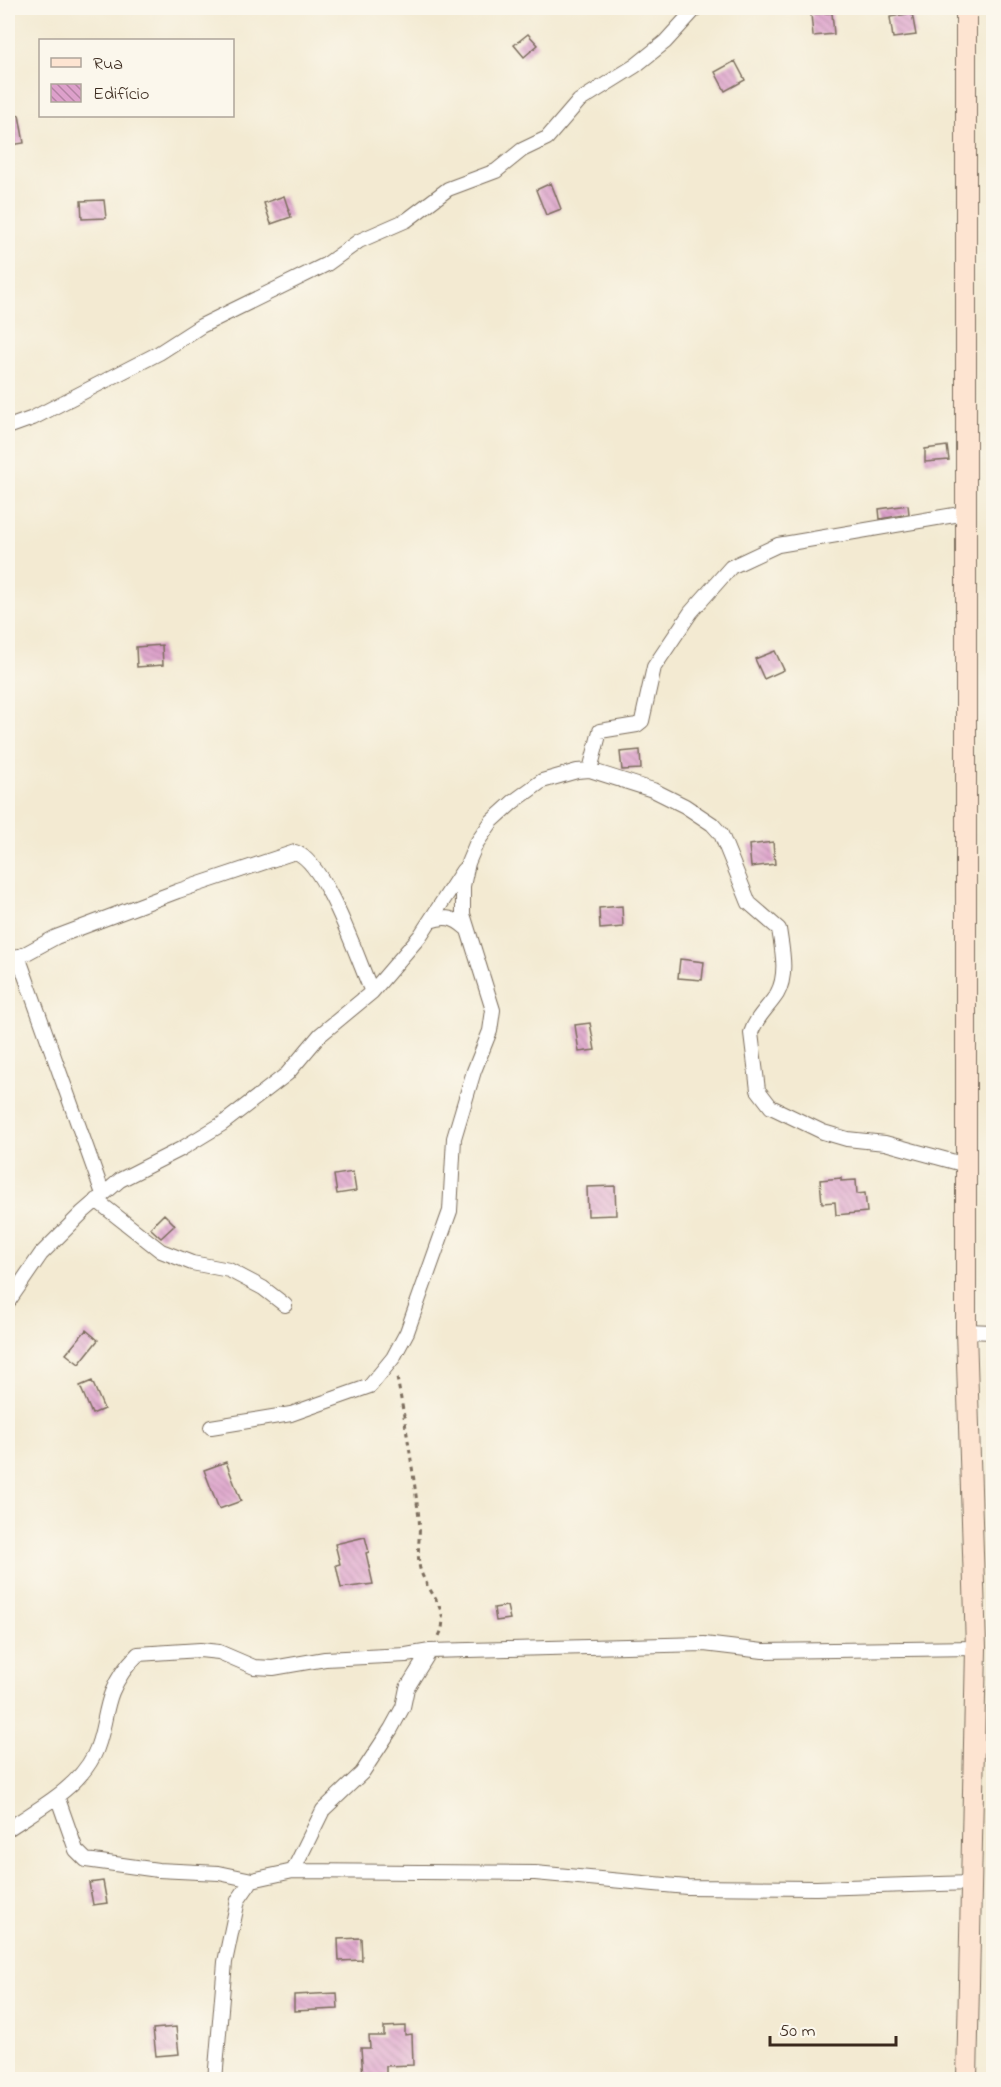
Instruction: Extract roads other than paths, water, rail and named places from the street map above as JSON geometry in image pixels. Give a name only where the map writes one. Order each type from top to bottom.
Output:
[{"type":"street","points":[[8,427],[33,418],[159,353],[201,326],[327,264],[360,241],[407,220],[448,189],[496,171],[522,150],[547,138],[579,101],[634,66],[665,42],[696,8]]},
{"type":"street","points":[[966,8],[966,1331],[976,1648],[967,2079]]},
{"type":"street","points":[[590,770],[600,731],[637,726],[642,721],[654,667],[691,612],[732,567],[778,545],[966,513]]},
{"type":"street","points":[[8,1302],[41,1254],[100,1197],[120,1180],[198,1139],[259,1097],[287,1074],[320,1035],[372,992],[430,921],[492,821],[542,781],[590,770],[653,789],[712,824],[727,845],[749,903],[779,929],[783,957],[782,983],[754,1025],[751,1034],[756,1077],[764,1099],[771,1107],[823,1132],[862,1142],[885,1143],[966,1165]]},
{"type":"street","points":[[285,1305],[263,1288],[229,1270],[192,1263],[160,1251],[100,1197],[13,959],[56,937],[178,891],[295,852],[304,855],[337,904],[372,992]]},
{"type":"street","points":[[211,1427],[291,1414],[370,1386],[393,1359],[407,1332],[450,1211],[454,1138],[474,1071],[490,1030],[492,1010],[489,994],[463,914],[463,886],[468,863]]},
{"type":"street","points":[[430,921],[440,917],[451,918],[466,928]]},
{"type":"street","points":[[966,1331],[993,1332]]},
{"type":"street","points":[[8,1829],[57,1796],[84,1773],[96,1752],[111,1693],[124,1669],[138,1654],[200,1650],[219,1652],[254,1667],[273,1668],[325,1659],[406,1655],[430,1651],[704,1644],[763,1651],[976,1648]]},
{"type":"street","points":[[293,1871],[323,1810],[362,1773],[379,1749],[403,1707],[407,1688],[430,1651]]},
{"type":"street","points":[[57,1796],[76,1850],[87,1860],[158,1870],[219,1873],[252,1880],[293,1871],[535,1873],[687,1887],[816,1888],[971,1883]]},
{"type":"street","points":[[215,2079],[225,1962],[238,1900],[252,1880]]}]
